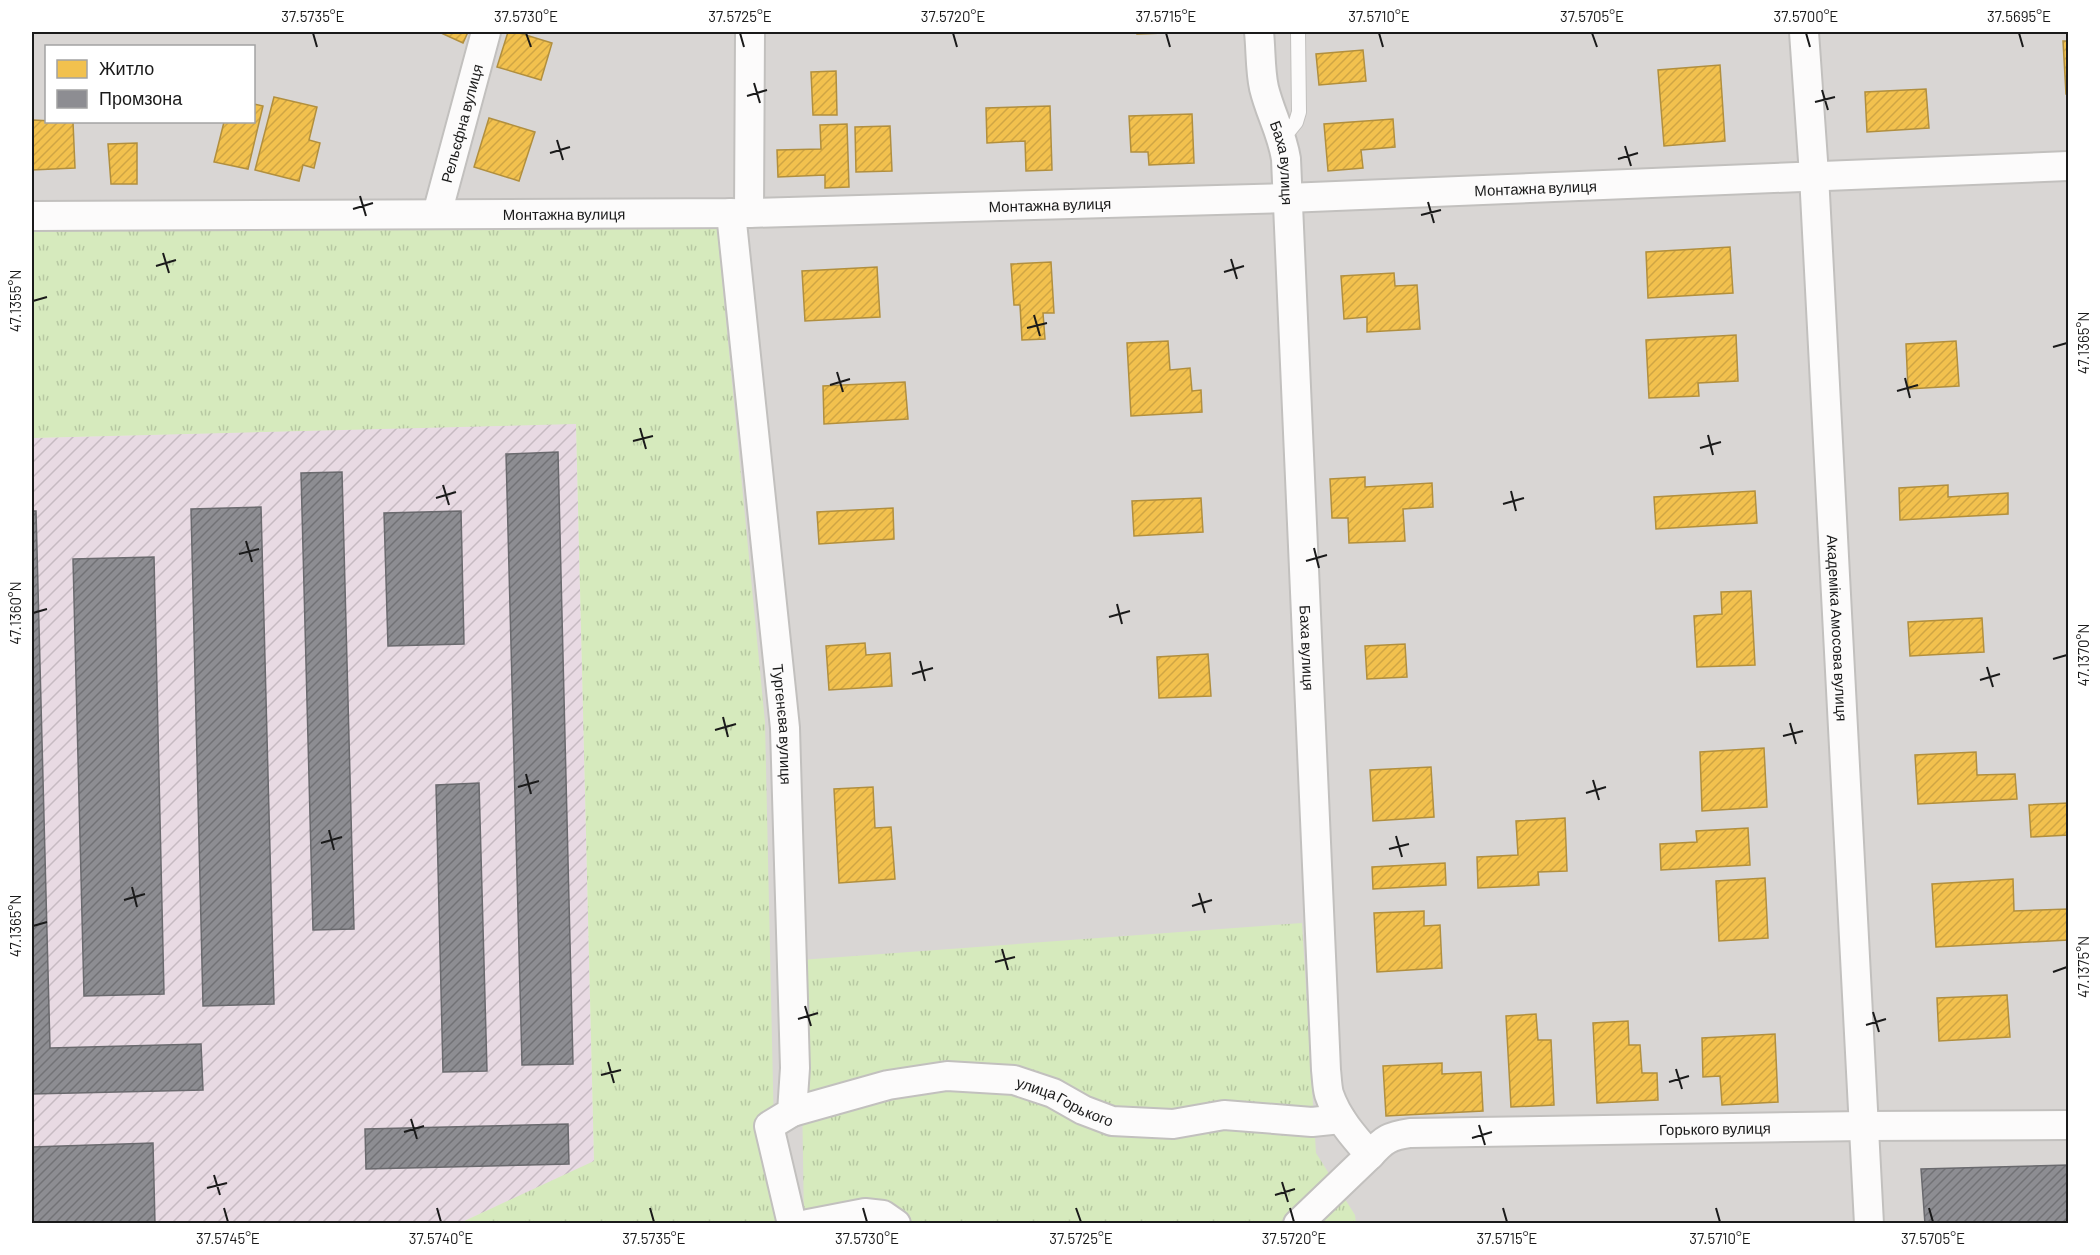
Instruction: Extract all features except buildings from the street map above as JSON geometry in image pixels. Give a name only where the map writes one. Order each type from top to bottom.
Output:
[{"type":"street","name":"Рельєфна вулиця","points":[[437,214],[486,32]]},
{"type":"street","points":[[740,213],[750,32]]},
{"type":"street","name":"Баха вулиця","points":[[1259,32],[1264,86],[1270,110],[1283,138],[1286,159],[1326,1070],[1329,1094],[1341,1119],[1348,1131],[1370,1155]]},
{"type":"street","name":"Академіка Амосова вулиця","points":[[1804,32],[1814,175],[1869,1224]]},
{"type":"street","name":"Монтажна вулиця","points":[[32,216],[740,213],[1287,198],[2068,166]]},
{"type":"street","name":"Тургенєва вулиця","points":[[740,213],[784,728],[795,1068],[792,1112]]},
{"type":"street","name":"улица Горького","points":[[792,1112],[888,1085],[948,1076],[1014,1080],[1053,1093],[1083,1110],[1112,1121],[1173,1124],[1224,1115],[1312,1122],[1341,1119]]},
{"type":"street","points":[[792,1112],[769,1126],[792,1224]]},
{"type":"street","name":"Горького вулиця","points":[[1370,1155],[1380,1143],[1391,1136],[1410,1133],[2068,1125]]},
{"type":"street","points":[[1298,1224],[1370,1155]]},
{"type":"street","points":[[808,1224],[865,1213],[883,1215],[896,1224]]},
{"type":"lane","points":[[1283,138],[1296,122],[1299,112],[1298,32]]},
{"type":"shaded area","points":[[32,32],[2068,32],[2068,1223],[776,1223],[717,229],[32,230]]},
{"type":"shaded area","points":[[576,423],[594,1162],[460,1223],[32,1223],[32,438]]},
{"type":"green space","points":[[717,228],[765,722],[776,1223],[460,1223],[594,1161],[576,424],[32,438],[32,230]]},
{"type":"green space","points":[[1302,923],[1316,1153],[1355,1215],[1356,1223],[804,1223],[800,960]]}]
